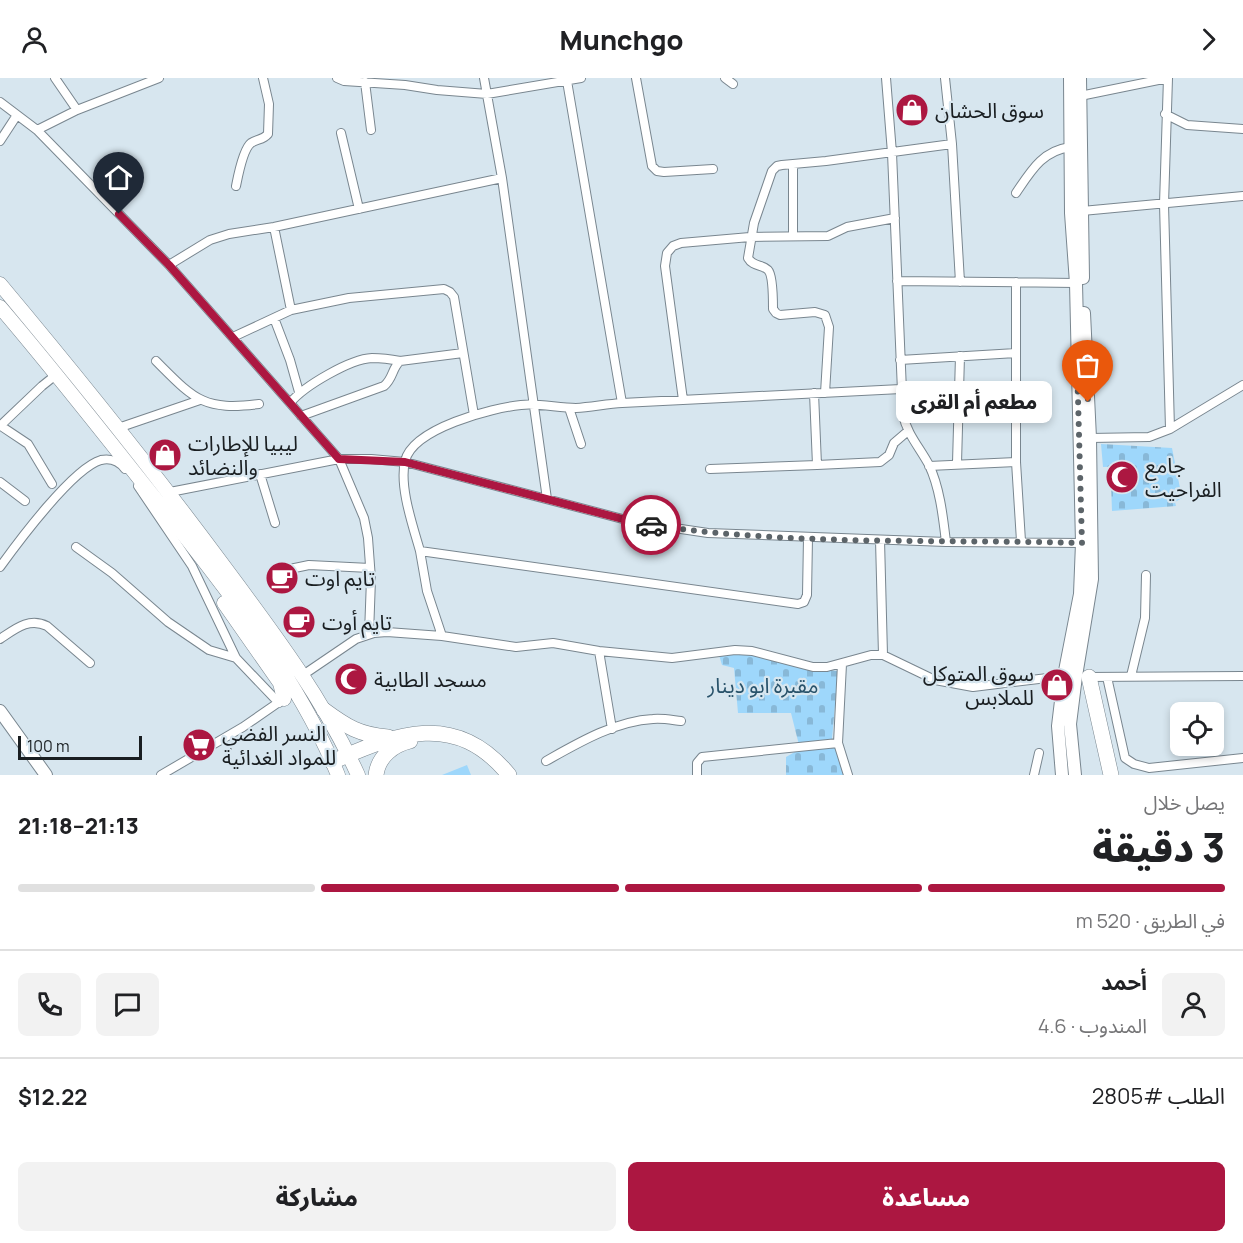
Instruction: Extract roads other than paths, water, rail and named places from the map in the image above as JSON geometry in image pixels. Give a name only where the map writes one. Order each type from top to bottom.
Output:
[{"type":"highway","points":[[1076,677],[1111,775]]},
{"type":"highway","points":[[324,710],[356,731],[391,738]]},
{"type":"highway","points":[[335,769],[349,755],[391,738],[438,733],[464,740],[490,754],[509,775]]},
{"type":"highway","points":[[376,775],[384,757],[393,747],[419,740],[438,740],[460,745],[478,756],[497,775]]},
{"type":"main road","points":[[1070,78],[1071,213],[1090,438],[1092,579],[1070,724],[1075,775]]},
{"type":"main road","points":[[1062,775],[1058,726],[1076,677],[1082,543],[1080,78]]},
{"type":"main road","points":[[0,284],[262,640],[286,697],[335,769]]},
{"type":"main road","points":[[0,307],[57,374],[118,428],[170,492],[303,675],[358,775]]},
{"type":"main road","points":[[0,711],[46,775]]},
{"type":"street","points":[[55,78],[77,110]]},
{"type":"street","points":[[37,130],[77,110],[159,78]]},
{"type":"street","points":[[236,186],[246,150],[251,143],[265,138],[268,134],[269,104],[263,78]]},
{"type":"street","points":[[337,78],[344,81],[487,94],[541,81],[567,81],[581,78]]},
{"type":"street","points":[[484,78],[502,178],[547,499]]},
{"type":"street","points":[[636,78],[652,166],[657,171],[664,172],[713,169]]},
{"type":"street","points":[[725,78],[733,84]]},
{"type":"street","points":[[886,78],[892,153],[903,415],[908,430],[929,466],[939,500],[946,542]]},
{"type":"street","points":[[945,78],[952,144],[960,282]]},
{"type":"street","points":[[1080,96],[1168,78],[1165,114],[1164,204],[1170,429]]},
{"type":"street","points":[[567,81],[622,402]]},
{"type":"street","points":[[365,82],[371,129]]},
{"type":"street","points":[[0,102],[37,130],[169,265],[339,459],[364,518],[368,538],[369,634]]},
{"type":"street","points":[[1165,114],[1187,125],[1243,129]]},
{"type":"street","points":[[0,141],[17,115]]},
{"type":"street","points":[[341,133],[359,209]]},
{"type":"street","points":[[825,393],[828,320],[825,315],[815,312],[780,315],[776,313],[773,309],[770,274],[766,269],[752,264],[748,258],[750,237],[772,171],[780,165],[952,144]]},
{"type":"street","points":[[1016,193],[1033,169],[1048,154],[1057,149],[1070,147]]},
{"type":"street","points":[[793,164],[793,236]]},
{"type":"street","points":[[169,265],[210,240],[502,178]]},
{"type":"street","points":[[1082,211],[1243,196]]},
{"type":"street","points":[[683,400],[665,266],[665,257],[673,246],[681,243],[750,237],[828,236],[847,227],[895,218]]},
{"type":"street","points":[[274,227],[291,310]]},
{"type":"street","points":[[897,281],[1076,283]]},
{"type":"street","points":[[1016,282],[1016,462],[1021,542]]},
{"type":"street","points":[[232,337],[291,310],[349,298],[444,289],[450,291],[454,297],[474,415]]},
{"type":"street","points":[[274,318],[299,392]]},
{"type":"street","points":[[290,403],[299,392],[327,375],[369,358],[400,361],[463,353]]},
{"type":"street","points":[[900,360],[1016,353]]},
{"type":"street","points":[[957,463],[960,356]]},
{"type":"street","points":[[156,361],[188,394],[200,400],[220,406],[259,404]]},
{"type":"street","points":[[302,416],[384,386],[390,382],[394,366],[400,361]]},
{"type":"street","points":[[52,484],[28,444],[0,426],[57,374]]},
{"type":"street","points":[[1090,438],[1149,437],[1170,429],[1243,385]]},
{"type":"street","points":[[442,636],[427,591],[404,479],[408,453],[417,443],[437,430],[474,415],[520,405],[569,408],[622,402],[901,389]]},
{"type":"street","points":[[814,393],[817,465]]},
{"type":"street","points":[[118,428],[200,400]]},
{"type":"street","points":[[569,408],[581,444]]},
{"type":"street","points":[[710,469],[880,462],[889,454],[894,443],[908,430]]},
{"type":"street","points":[[0,567],[38,518],[88,467],[105,459],[118,462],[134,481],[192,566],[236,658]]},
{"type":"street","points":[[170,492],[339,459],[405,462],[634,522],[708,533],[946,542],[1082,543]]},
{"type":"street","points":[[929,466],[1016,462]]},
{"type":"street","points":[[260,474],[276,523]]},
{"type":"street","points":[[0,482],[25,501]]},
{"type":"street","points":[[420,551],[798,604],[804,602],[807,595],[808,538]]},
{"type":"street","points":[[880,540],[883,655]]},
{"type":"street","points":[[76,547],[112,573],[168,622],[209,650],[236,658],[286,697],[243,727],[162,775]]},
{"type":"street","points":[[285,570],[309,565],[370,568]]},
{"type":"street","points":[[1131,676],[1145,618],[1146,575]]},
{"type":"street","points":[[0,639],[27,623],[40,622],[90,663]]},
{"type":"street","points":[[303,675],[350,642],[369,634],[387,632],[442,636],[516,647],[553,643],[599,651],[672,658],[735,650],[752,651],[813,667],[827,667],[883,655],[935,680],[973,687],[1076,677],[1243,675]]},
{"type":"street","points":[[599,651],[612,729]]},
{"type":"street","points":[[842,664],[838,743],[848,775]]},
{"type":"street","points":[[1107,677],[1125,758],[1134,764],[1149,768],[1243,758]]},
{"type":"street","points":[[546,761],[579,743],[633,722],[654,719],[681,721]]},
{"type":"street","points":[[697,775],[697,763],[702,757],[838,743]]},
{"type":"street","points":[[1034,775],[1039,753]]},
{"type":"place","name":"سوق الحشان","points":[[912,110]]},
{"type":"place","name":"مطعم أم القرى","points":[[1088,402]]},
{"type":"place","name":"ليبيا للإطارات والنضائد","points":[[165,455]]},
{"type":"place","name":"جامع الفراحيت","points":[[1122,477]]},
{"type":"place","name":"تايم اوت","points":[[282,578]]},
{"type":"place","name":"تايم أوت","points":[[299,622]]},
{"type":"place","name":"مسجد الطابية","points":[[351,679]]},
{"type":"place","name":"سوق المتوكل للملابس","points":[[1057,685]]},
{"type":"place","name":"النسر الفضي للمواد الغدائية","points":[[199,745]]},
{"type":"park label","name":"مقبرة ابو دينار","points":[[763,685]]}]
